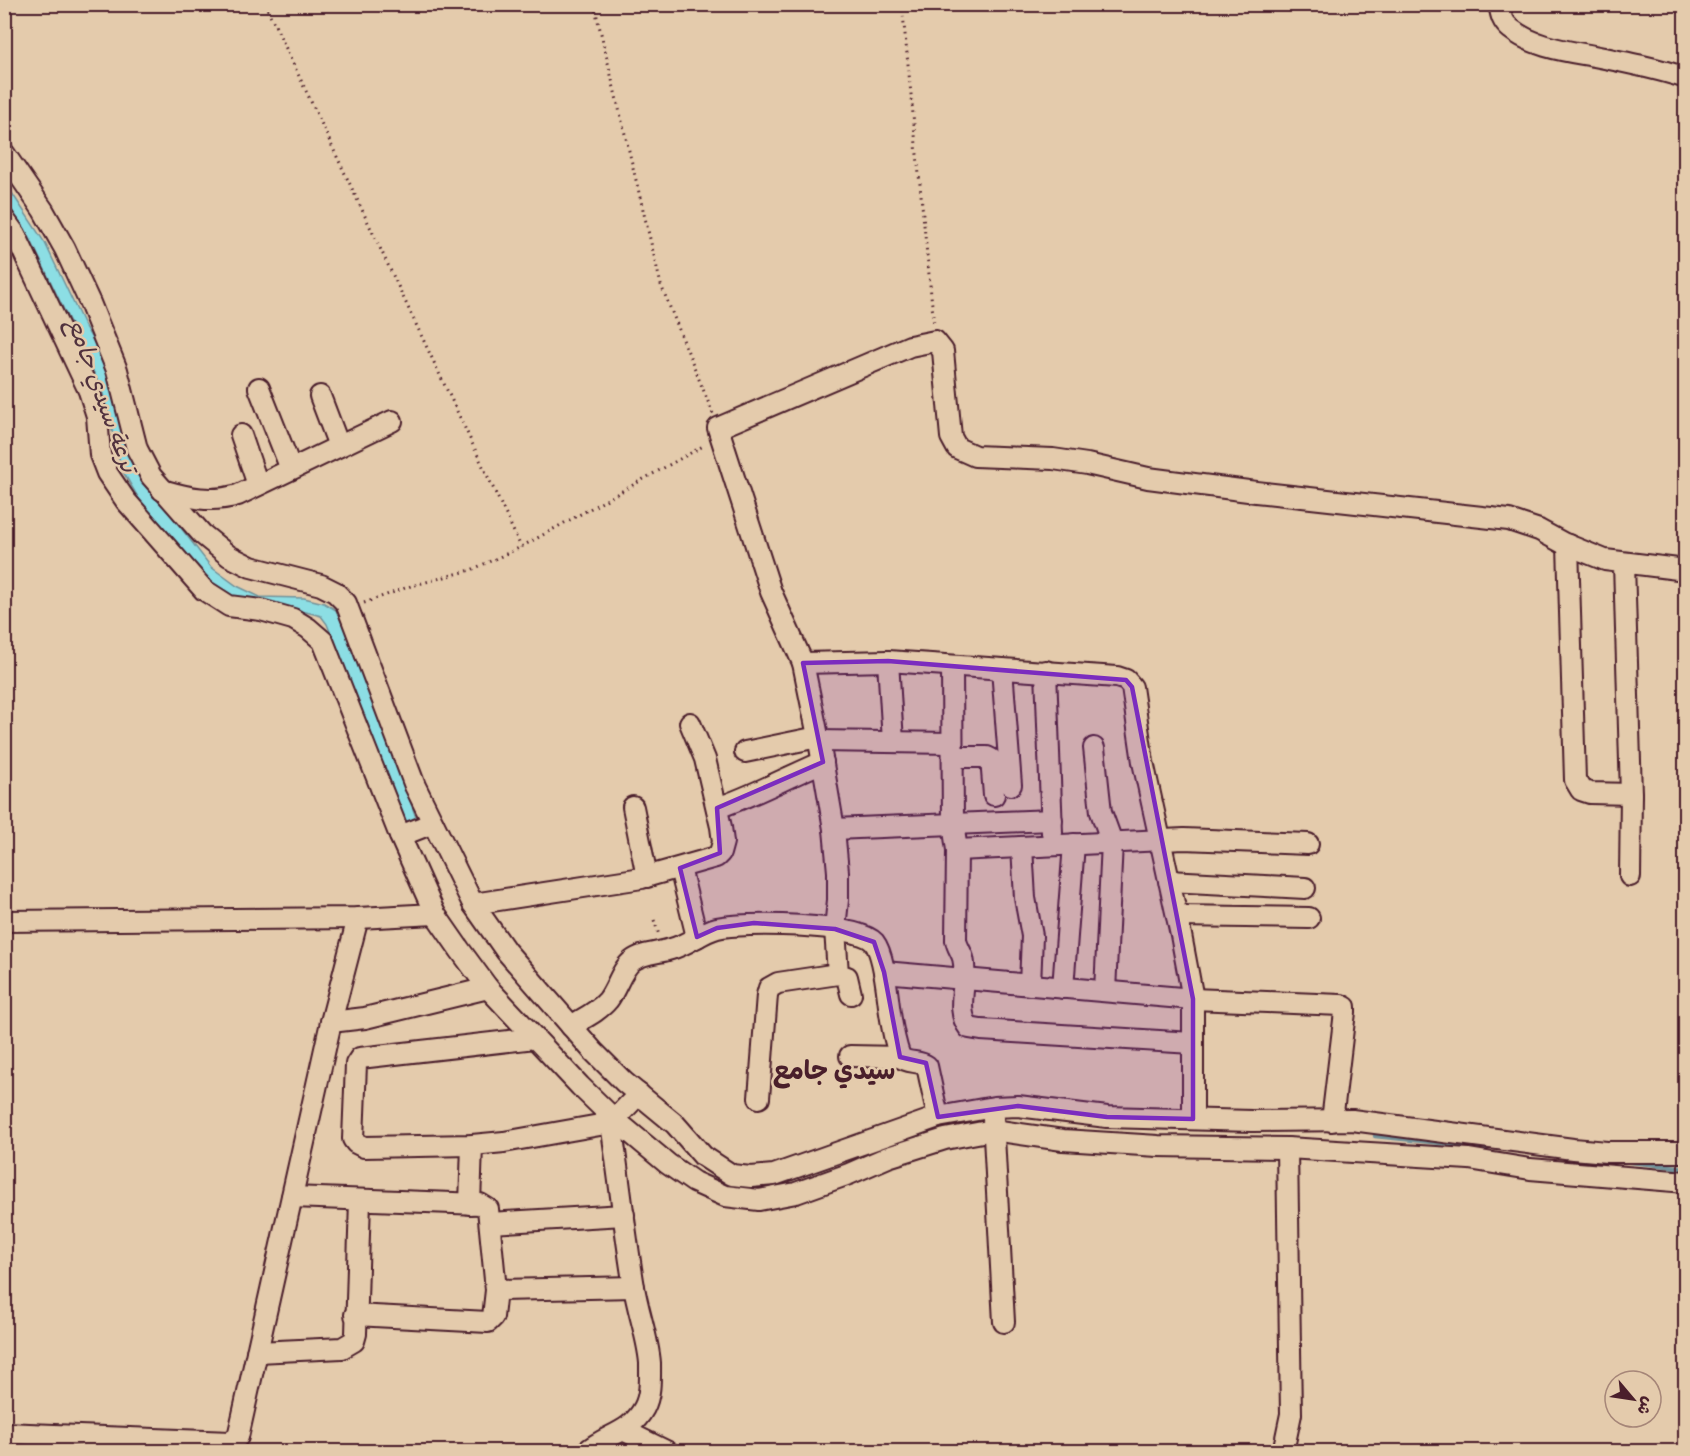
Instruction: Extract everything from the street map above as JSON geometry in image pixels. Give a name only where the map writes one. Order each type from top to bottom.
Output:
[{"type":"street","points":[[1499,4],[1502,19],[1509,28],[1522,37],[1554,48],[1686,78]]},
{"type":"street","points":[[4,153],[44,210],[80,282],[117,370],[137,449],[151,476],[202,534],[229,556],[251,567],[321,585],[335,592],[346,603],[415,786],[473,904],[506,951],[571,1026],[624,1082],[675,1124],[703,1156],[732,1175],[751,1177],[774,1175],[938,1117],[994,1107],[1018,1106],[1107,1117],[1352,1120],[1584,1150],[1686,1152]]},
{"type":"street","points":[[4,219],[15,234],[89,391],[98,416],[100,454],[106,473],[135,512],[204,590],[229,606],[261,610],[293,619],[323,641],[400,836],[435,914],[488,988],[613,1121],[694,1182],[725,1196],[759,1200],[796,1193],[888,1157],[945,1139],[993,1130],[1063,1140],[1158,1146],[1287,1148],[1468,1159],[1530,1169],[1686,1182]]},
{"type":"street","points":[[838,974],[835,929],[838,900],[834,829],[803,663],[771,592],[720,432],[910,346],[935,341],[943,351],[951,437],[957,448],[975,456],[1053,459],[1148,478],[1245,491],[1509,519],[1605,560],[1686,570]]},
{"type":"street","points":[[259,388],[291,469]]},
{"type":"street","points":[[320,396],[339,446]]},
{"type":"street","points":[[162,490],[186,497],[221,500],[393,422]]},
{"type":"street","points":[[241,435],[258,485]]},
{"type":"street","points":[[1568,545],[1575,780],[1581,790],[1590,793],[1631,794]]},
{"type":"street","points":[[1624,564],[1631,794],[1630,876]]},
{"type":"street","points":[[803,663],[888,661],[952,667],[1046,670],[1117,676],[1126,680],[1132,687],[1143,762],[1178,916],[1193,999],[1193,1119]]},
{"type":"street","points":[[888,661],[893,742]]},
{"type":"street","points":[[952,667],[953,824],[957,850],[956,940],[963,958],[962,1008],[969,1028],[1192,1043]]},
{"type":"street","points":[[745,752],[819,739],[893,742],[953,750],[991,759],[1003,790],[1002,669]]},
{"type":"street","points":[[1046,670],[1052,846]]},
{"type":"street","points":[[473,904],[647,877],[716,857],[720,853],[723,842],[717,808],[705,759],[690,723]]},
{"type":"street","points":[[1094,748],[1101,812],[1112,842],[1105,991]]},
{"type":"street","points":[[717,808],[747,798],[757,790],[823,762]]},
{"type":"street","points":[[633,807],[647,877]]},
{"type":"street","points":[[834,829],[1052,820]]},
{"type":"street","points":[[400,836],[433,823]]},
{"type":"street","points":[[957,850],[1160,840],[1308,844]]},
{"type":"street","points":[[1063,988],[1074,844]]},
{"type":"street","points":[[1022,847],[1025,898],[1032,936],[1030,984]]},
{"type":"street","points":[[680,868],[698,937]]},
{"type":"street","points":[[1169,881],[1305,888]]},
{"type":"street","points":[[4,921],[358,918],[435,914]]},
{"type":"street","points":[[1178,916],[1309,918]]},
{"type":"street","points":[[4,1433],[235,1441],[240,1433],[331,1022],[358,918]]},
{"type":"street","points":[[571,1026],[600,1008],[632,961],[674,949],[717,928],[754,923],[835,929],[866,936],[874,942],[884,972],[900,1057]]},
{"type":"street","points":[[884,972],[1193,999],[1318,1003],[1345,1007],[1332,1121]]},
{"type":"street","points":[[759,1098],[769,988],[778,983],[838,974],[847,977],[851,994]]},
{"type":"street","points":[[331,1022],[365,1018],[488,988]]},
{"type":"street","points":[[536,1038],[363,1058],[357,1061],[353,1139],[360,1146],[472,1145],[504,1142],[613,1121],[639,1094]]},
{"type":"street","points":[[850,1056],[900,1057],[910,1062],[923,1063],[927,1066],[938,1117]]},
{"type":"street","points":[[994,1107],[993,1130],[1004,1322]]},
{"type":"street","points":[[586,1452],[602,1441],[625,1431],[644,1407],[650,1380],[650,1360],[634,1287],[613,1121]]},
{"type":"street","points":[[470,1204],[472,1145]]},
{"type":"street","points":[[1283,1452],[1291,1414],[1287,1148]]},
{"type":"street","points":[[292,1197],[480,1204],[488,1209],[496,1290],[493,1317],[488,1322],[355,1315]]},
{"type":"street","points":[[257,1352],[342,1348],[354,1341],[360,1200]]},
{"type":"street","points":[[490,1223],[624,1215]]},
{"type":"street","points":[[496,1290],[634,1287]]},
{"type":"street","points":[[625,1431],[668,1452]]},
{"type":"path","points":[[265,4],[521,547]]},
{"type":"path","points":[[348,608],[411,586],[471,570],[521,547],[720,432],[661,285],[594,4]]},
{"type":"path","points":[[902,4],[935,341]]},
{"type":"highlighted area","points":[[888,661],[1126,680],[1132,687],[1193,999],[1193,1119],[1107,1117],[1018,1106],[938,1117],[926,1063],[900,1057],[884,972],[874,942],[835,929],[754,923],[717,928],[697,937],[680,868],[720,853],[717,808],[823,762],[803,663]]},
{"type":"water","points":[[4,181],[45,243],[84,325],[106,363],[137,465],[168,511],[211,567],[237,586],[260,597],[304,598],[324,603],[336,610],[361,666],[418,823],[409,833],[327,624],[321,616],[306,612],[247,606],[221,594],[146,511],[122,470],[102,390],[28,234],[5,200]]},
{"type":"waterway","points":[[1375,1136],[1489,1148]]},
{"type":"waterway","points":[[1622,1161],[1686,1168]]},
{"type":"district","name":"سيدي جامع","points":[[834,1070]]},
{"type":"water label","name":"ترعة سيدي جامع","points":[[103,395]]}]
